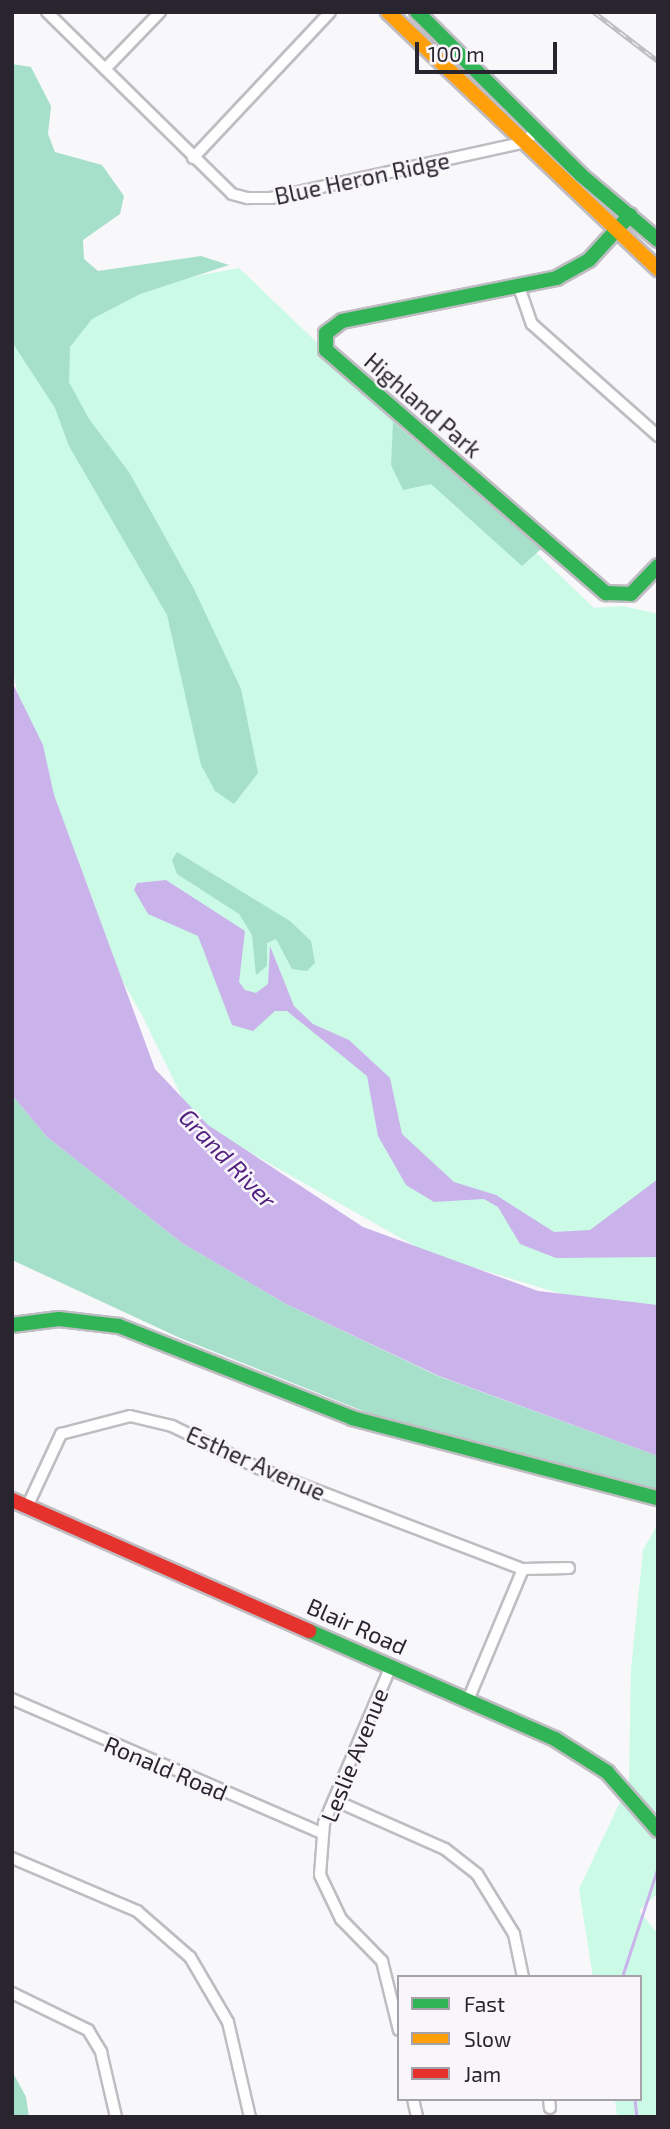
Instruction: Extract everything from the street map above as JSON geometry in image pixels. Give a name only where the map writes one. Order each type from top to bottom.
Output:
[{"type":"street","name":"Blue Heron Ridge","points":[[47,12],[232,194],[271,198],[522,143],[537,131]]},
{"type":"street","points":[[106,68],[160,12]]},
{"type":"street","points":[[193,158],[330,12]]},
{"type":"street","points":[[387,12],[522,143],[658,269]]},
{"type":"street","points":[[417,12],[537,131],[658,240]]},
{"type":"street","points":[[418,42],[432,27]]},
{"type":"street","name":"Highland Park","points":[[630,215],[575,271],[519,287],[342,321],[326,333],[326,350],[606,593],[631,594],[658,566]]},
{"type":"street","points":[[519,287],[531,324],[658,436]]},
{"type":"street","points":[[12,1325],[80,1320],[151,1336],[402,1434],[658,1498]]},
{"type":"street","name":"Esther Avenue","points":[[27,1507],[61,1434],[130,1416],[172,1426],[258,1468],[523,1569],[569,1568]]},
{"type":"street","name":"Blair Road","points":[[12,1500],[468,1700],[590,1759],[624,1787],[658,1830]]},
{"type":"street","points":[[468,1700],[523,1569]]},
{"type":"street","name":"Leslie Avenue","points":[[391,1666],[322,1833],[320,1875],[325,1891],[341,1919],[382,1961],[397,2022]]},
{"type":"street","name":"Ronald Road","points":[[12,1699],[322,1833]]},
{"type":"street","points":[[334,1800],[445,1849],[478,1874],[514,1934],[523,1975]]},
{"type":"street","points":[[12,1858],[137,1911],[190,1957],[225,2014],[250,2117]]},
{"type":"street","points":[[12,1993],[88,2030],[101,2052],[116,2117]]},
{"type":"green space","points":[[12,64],[31,67],[51,106],[48,134],[55,152],[102,165],[124,196],[120,214],[83,240],[84,259],[98,271],[201,256],[229,265],[140,294],[92,319],[70,347],[69,382],[89,419],[129,472],[194,589],[241,689],[258,773],[234,804],[215,791],[201,765],[167,615],[69,446],[55,408],[12,342]]},
{"type":"green space","points":[[239,268],[594,608],[623,606],[658,614],[658,1308],[612,1309],[429,1254],[193,1120],[142,1015],[52,857],[12,666],[12,315],[15,310]]},
{"type":"green space","points":[[393,422],[541,549],[522,566],[431,484],[403,490],[391,465]]},
{"type":"green space","points":[[177,852],[290,921],[311,941],[315,963],[307,971],[292,969],[276,939],[267,943],[267,966],[256,975],[252,935],[239,914],[177,874],[172,860]]},
{"type":"green space","points":[[12,1095],[47,1137],[182,1243],[286,1304],[438,1376],[658,1456],[658,1490],[383,1419],[180,1338],[12,1260]]},
{"type":"green space","points":[[658,1524],[658,1893],[639,1911],[658,1934],[658,2117],[617,2117],[615,2101],[642,2101],[642,1975],[593,1975],[579,1889],[629,1783],[631,1669],[643,1550]]},
{"type":"green space","points":[[12,2071],[26,2097],[29,2117],[12,2117]]},
{"type":"water","name":"Grand River","points":[[12,682],[43,745],[54,795],[155,1069],[208,1125],[363,1227],[538,1291],[658,1305],[658,1456],[439,1376],[286,1304],[182,1243],[47,1137],[12,1095]]},
{"type":"water","points":[[166,880],[245,931],[239,982],[245,990],[256,993],[268,984],[270,946],[294,1006],[313,1024],[349,1040],[390,1078],[402,1134],[454,1182],[496,1195],[554,1232],[590,1230],[658,1179],[658,1257],[556,1258],[520,1244],[498,1207],[484,1199],[434,1202],[406,1185],[378,1136],[367,1076],[287,1011],[275,1011],[253,1031],[232,1025],[198,936],[148,914],[134,890],[137,883]]},
{"type":"waterway","points":[[623,1975],[658,1867]]},
{"type":"waterway","points":[[635,2101],[637,2117]]},
{"type":"railway","points":[[594,12],[658,61]]},
{"type":"traffic: fast","points":[[417,12],[581,175],[658,240]]},
{"type":"traffic: fast","points":[[630,215],[589,260],[557,278],[342,321],[326,333],[326,350],[606,593],[631,594],[658,566]]},
{"type":"traffic: fast","points":[[12,1325],[59,1319],[119,1326],[352,1418],[658,1498]]},
{"type":"traffic: fast","points":[[309,1631],[555,1739],[607,1772],[658,1830]]},
{"type":"traffic: slow","points":[[388,12],[658,269]]},
{"type":"traffic: jam","points":[[12,1500],[309,1631]]}]
